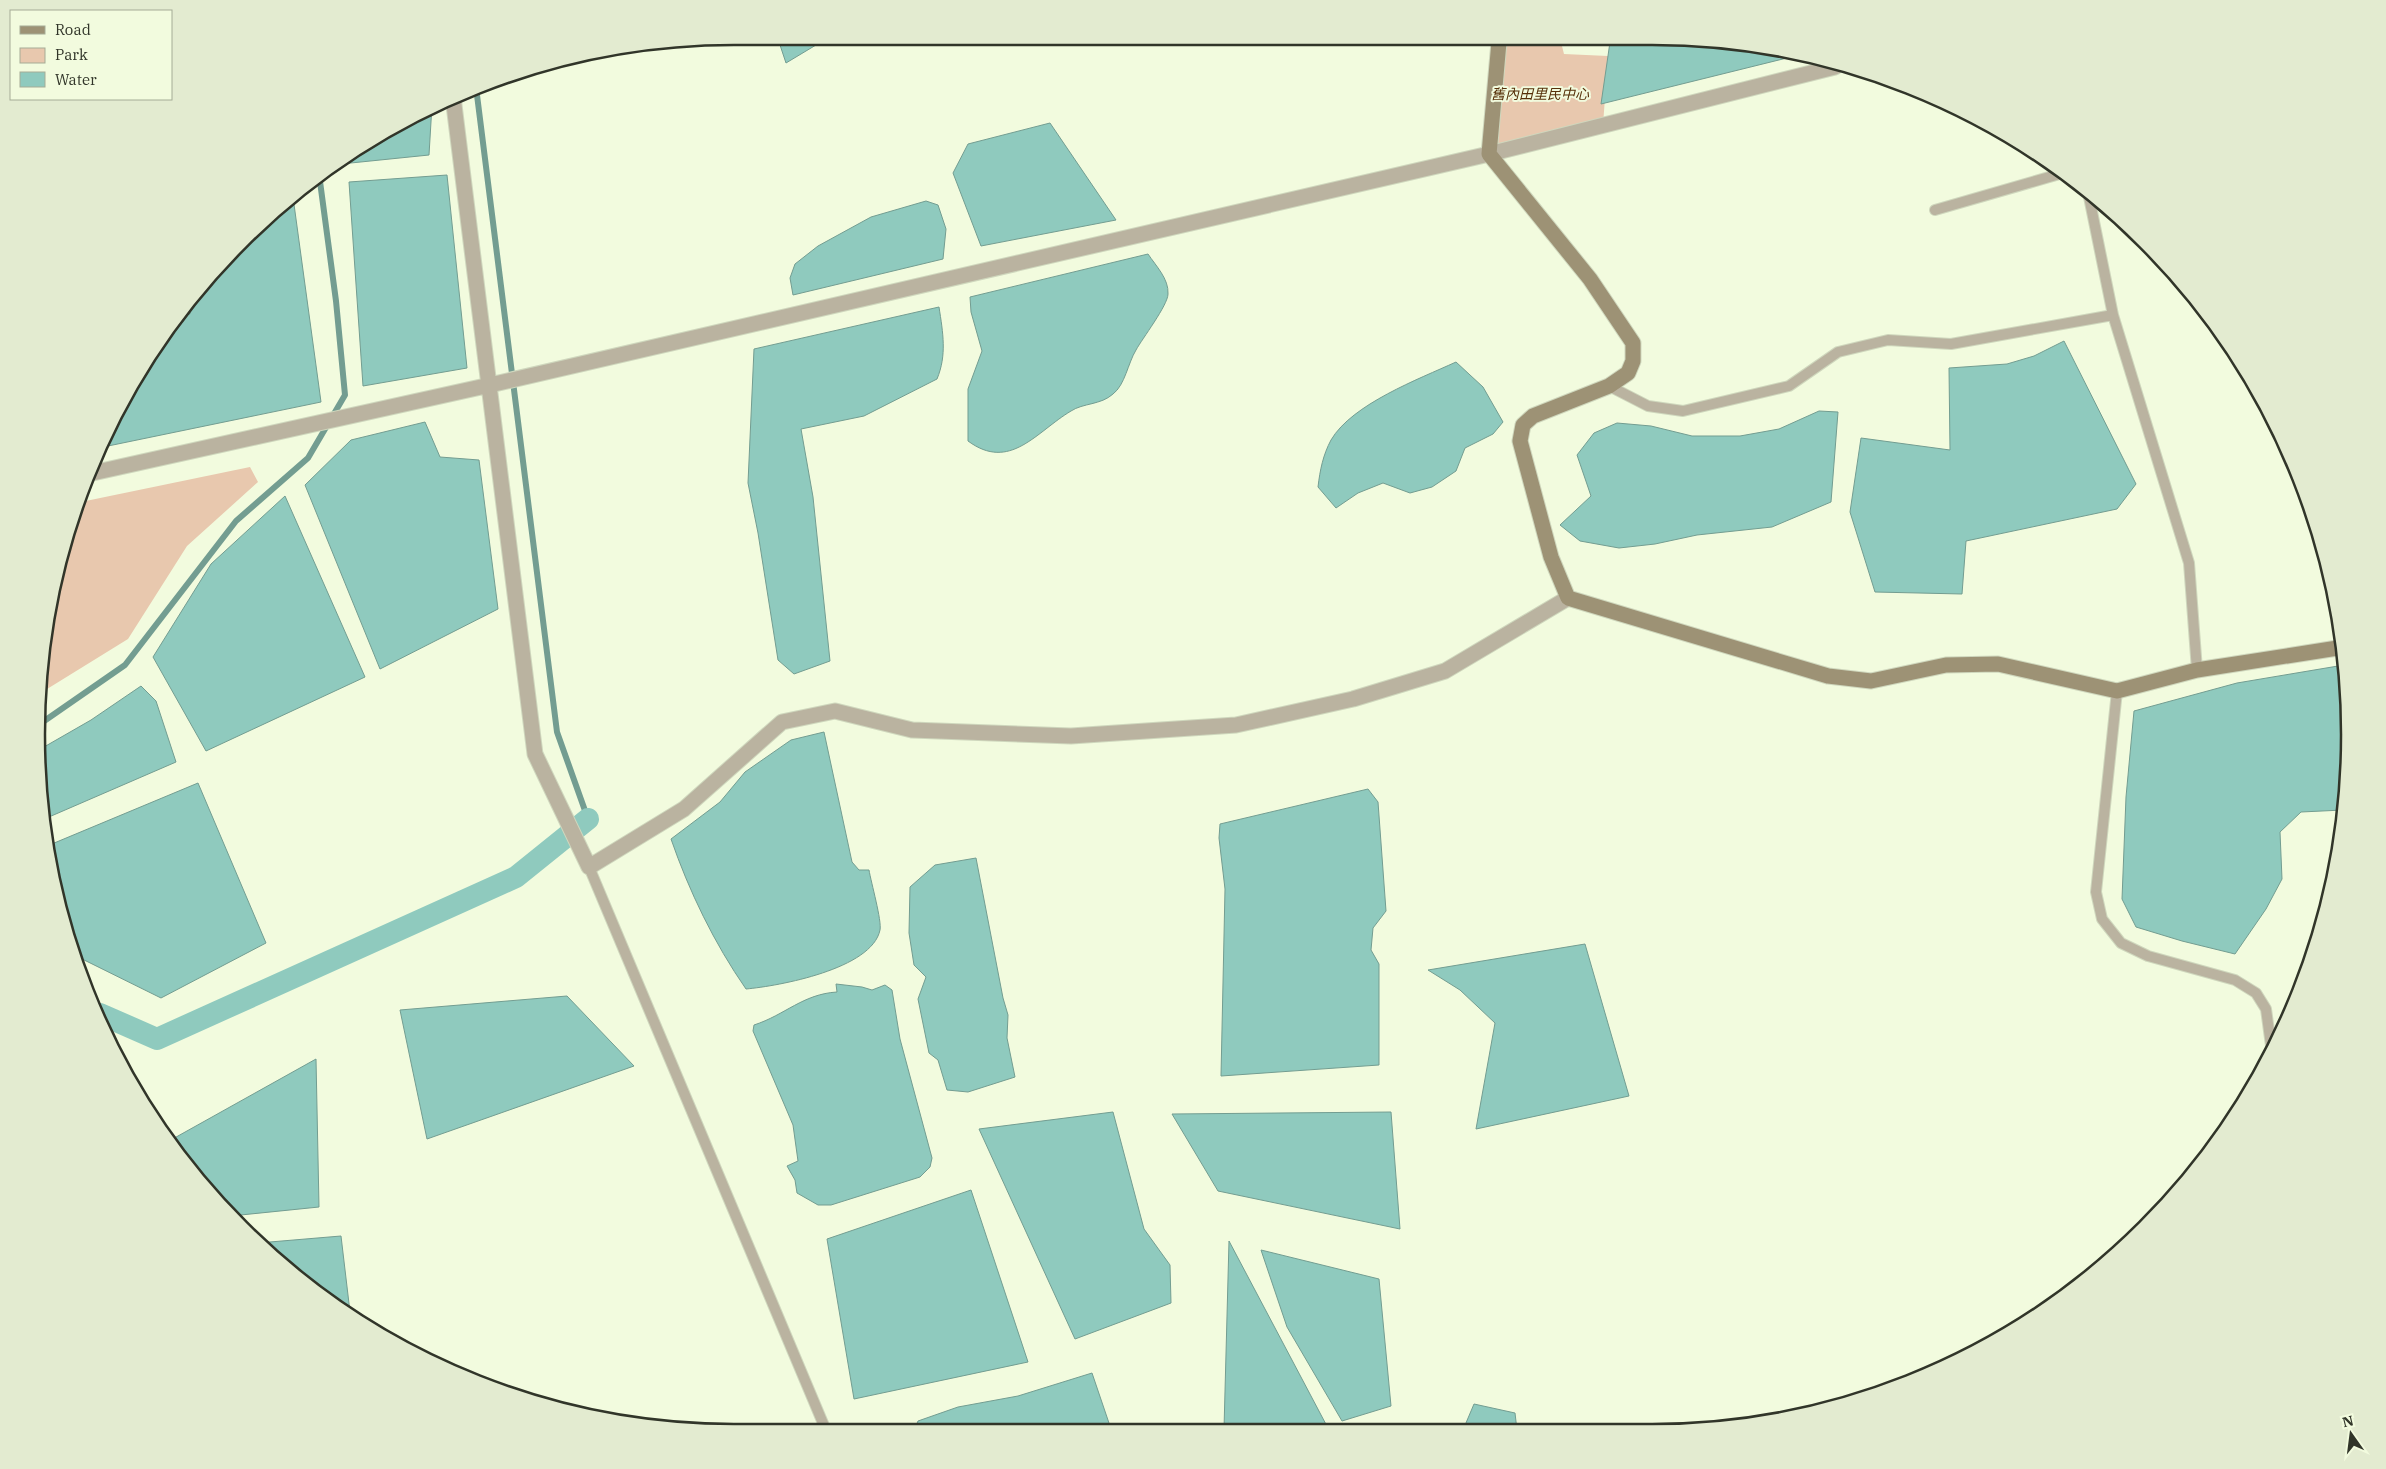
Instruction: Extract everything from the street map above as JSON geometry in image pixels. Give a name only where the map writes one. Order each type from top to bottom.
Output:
[{"type":"street","points":[[1499,45],[1489,154],[1590,278],[1634,343],[1634,361],[1628,373],[1609,386],[1533,416],[1523,425],[1520,441],[1552,557],[1568,598]]},
{"type":"street","points":[[97,472],[490,385],[1489,154],[1830,68]]},
{"type":"street","points":[[453,105],[490,385],[535,754],[589,867],[684,809],[782,722],[835,711],[912,730],[1071,736],[1236,725],[1353,699],[1445,671],[1568,598],[1828,676],[1871,681],[1946,665],[1998,664],[2117,691],[2197,670],[2335,648]]},
{"type":"lane","points":[[1936,210],[2055,175]]},
{"type":"lane","points":[[2090,203],[2113,315],[2189,563],[2197,670]]},
{"type":"lane","points":[[1609,386],[1648,406],[1683,411],[1789,386],[1838,352],[1888,340],[1951,344],[2113,315]]},
{"type":"lane","points":[[2117,691],[2096,892],[2102,920],[2121,943],[2148,956],[2235,980],[2256,993],[2266,1009],[2270,1039]]},
{"type":"lane","points":[[589,867],[823,1424]]},
{"type":"green space","name":"舊內田里民中心","points":[[1499,45],[1562,45],[1564,54],[1608,56],[1603,125],[1489,154]]},
{"type":"green space","points":[[250,467],[258,482],[187,546],[128,639],[46,690],[58,600],[68,556],[86,501]]},
{"type":"water","points":[[780,45],[816,45],[786,63]]},
{"type":"water","points":[[1610,45],[1697,46],[1786,58],[1601,104]]},
{"type":"water","points":[[431,115],[429,155],[348,163],[390,137]]},
{"type":"water","points":[[1050,123],[1116,220],[981,246],[953,173],[968,144]]},
{"type":"water","points":[[447,175],[467,368],[363,386],[349,182]]},
{"type":"water","points":[[926,201],[938,205],[946,229],[943,259],[793,295],[790,278],[795,264],[818,246],[871,217]]},
{"type":"water","points":[[294,204],[321,402],[109,446],[137,390],[161,351],[187,315],[190,314],[190,311],[216,280],[247,247]]},
{"type":"water","points":[[1148,254],[1166,283],[1168,288],[1167,299],[1136,350],[1117,390],[1108,398],[1076,408],[1022,446],[1010,451],[997,452],[983,449],[968,441],[968,389],[982,351],[971,312],[970,297]]},
{"type":"water","points":[[939,307],[943,335],[943,353],[937,379],[864,416],[801,429],[813,497],[830,661],[794,674],[778,660],[758,533],[748,483],[754,349]]},
{"type":"water","points":[[2064,341],[2136,484],[2117,509],[1966,541],[1962,594],[1875,592],[1850,512],[1861,438],[1950,450],[1949,368],[2007,364],[2034,356]]},
{"type":"water","points":[[1456,362],[1483,387],[1503,422],[1493,434],[1465,448],[1456,471],[1432,487],[1410,493],[1383,483],[1358,493],[1336,508],[1318,487],[1326,451],[1331,440],[1341,427],[1370,404]]},
{"type":"water","points":[[1819,411],[1838,412],[1831,502],[1772,527],[1697,535],[1655,544],[1619,548],[1580,541],[1560,525],[1591,496],[1577,455],[1594,433],[1617,423],[1651,426],[1692,436],[1740,436],[1779,429]]},
{"type":"water","points":[[425,422],[440,457],[479,460],[498,609],[380,669],[305,485],[351,440]]},
{"type":"water","points":[[285,496],[365,677],[206,751],[153,657],[211,564]]},
{"type":"water","points":[[2337,666],[2341,734],[2340,780],[2337,810],[2301,812],[2280,832],[2282,879],[2266,909],[2235,954],[2136,927],[2122,899],[2126,797],[2134,711],[2237,683]]},
{"type":"water","points":[[141,686],[156,701],[176,762],[50,816],[46,780],[45,746],[91,720]]},
{"type":"water","points":[[824,732],[852,862],[859,870],[869,870],[878,910],[880,930],[873,944],[860,955],[843,965],[801,979],[746,989],[723,953],[703,916],[671,839],[720,802],[745,772],[791,740]]},
{"type":"water","points":[[198,783],[266,943],[161,998],[83,960],[68,913],[54,843]]},
{"type":"water","points":[[1368,789],[1378,802],[1386,911],[1373,928],[1371,950],[1379,964],[1379,1065],[1221,1076],[1225,889],[1219,838],[1220,824]]},
{"type":"water","points":[[976,858],[1003,998],[1008,1015],[1007,1038],[1015,1077],[968,1092],[947,1090],[938,1060],[929,1053],[918,999],[926,977],[914,965],[909,933],[910,887],[935,865]]},
{"type":"water","points":[[1585,944],[1629,1096],[1476,1129],[1495,1023],[1460,990],[1428,970]]},
{"type":"water","points":[[836,984],[872,990],[885,985],[892,990],[900,1039],[932,1158],[930,1167],[920,1177],[831,1205],[818,1205],[797,1193],[795,1180],[787,1166],[798,1161],[793,1125],[753,1031],[754,1025],[804,1001],[837,992]]},
{"type":"water","points":[[567,996],[634,1066],[427,1139],[400,1010]]},
{"type":"water","points":[[316,1059],[319,1207],[240,1215],[216,1189],[175,1138]]},
{"type":"water","points":[[1113,1112],[1144,1229],[1170,1265],[1171,1303],[1075,1339],[979,1129]]},
{"type":"water","points":[[1391,1112],[1400,1229],[1218,1191],[1172,1114]]},
{"type":"water","points":[[971,1190],[1028,1362],[854,1399],[827,1239]]},
{"type":"water","points":[[341,1236],[349,1307],[315,1282],[268,1242]]},
{"type":"water","points":[[1229,1241],[1326,1424],[1224,1424]]},
{"type":"water","points":[[1261,1250],[1379,1279],[1391,1406],[1342,1421],[1287,1327]]},
{"type":"water","points":[[1092,1373],[1109,1424],[917,1424],[918,1421],[958,1407],[1018,1396]]},
{"type":"water","points":[[1474,1404],[1515,1413],[1516,1424],[1466,1424]]},
{"type":"waterway","points":[[477,95],[557,732],[588,819]]},
{"type":"waterway","points":[[45,720],[125,665],[236,521],[308,458],[345,395],[336,301],[320,183]]},
{"type":"waterway","points":[[106,1016],[157,1039],[516,877],[588,819]]}]
